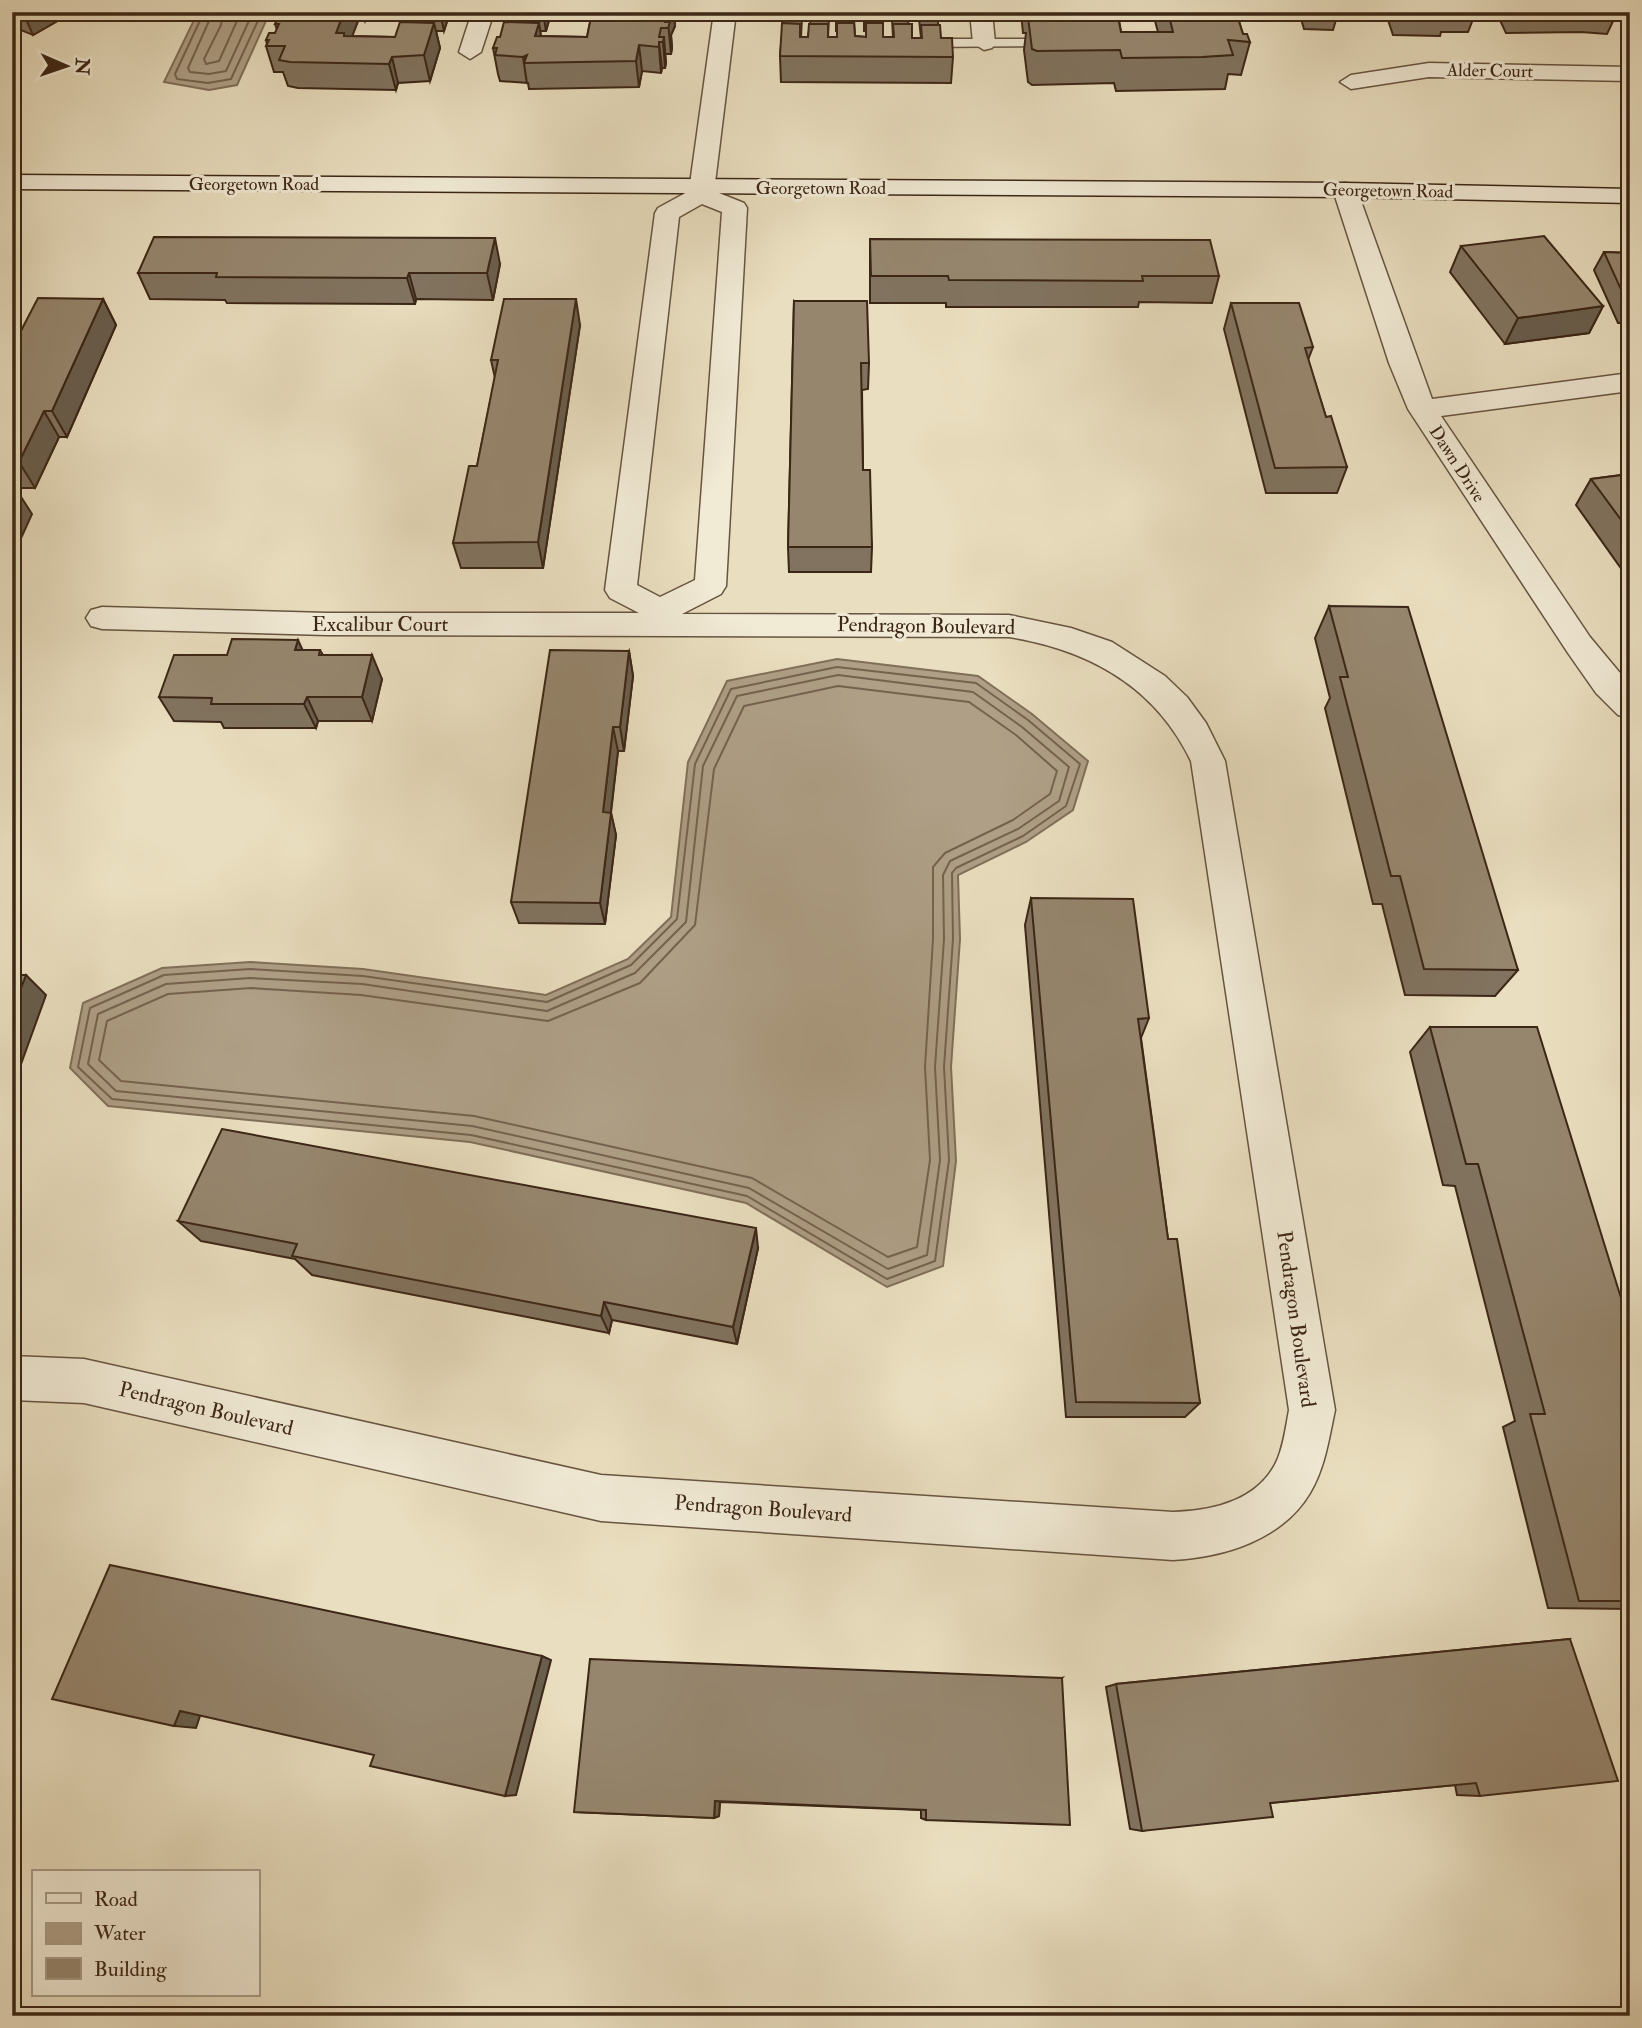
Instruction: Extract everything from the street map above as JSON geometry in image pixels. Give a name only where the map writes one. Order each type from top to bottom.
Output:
[{"type":"street","points":[[470,52],[483,12]]},
{"type":"street","points":[[659,618],[710,586],[735,208],[701,191],[725,12]]},
{"type":"street","points":[[981,12],[984,44]]},
{"type":"street","name":"Alder Court","points":[[1351,82],[1429,70],[1630,74]]},
{"type":"street","name":"Georgetown Road","points":[[12,182],[701,191],[1345,190],[1630,196]]},
{"type":"street","name":"Dawn Drive","points":[[1345,190],[1403,363],[1422,409],[1579,645],[1626,699]]},
{"type":"street","name":"Pendragon Boulevard","points":[[12,1378],[84,1381],[601,1498],[1196,1536],[1220,1531],[1265,1511],[1294,1477],[1312,1410],[1208,761],[1192,729],[1158,686],[1125,662],[1088,644],[1028,628],[659,618],[621,590],[667,214],[701,191]]},
{"type":"street","points":[[1422,409],[1630,382]]},
{"type":"street","name":"Excalibur Court","points":[[102,618],[327,624],[659,618]]},
{"type":"lane","points":[[906,43],[1069,43]]},
{"type":"water","points":[[198,12],[270,12],[237,85],[209,90],[164,82]]},
{"type":"water","points":[[837,659],[978,676],[1032,714],[1088,761],[1073,810],[1026,842],[958,875],[960,939],[951,1067],[956,1161],[943,1266],[887,1287],[746,1203],[470,1142],[108,1106],[70,1068],[83,1003],[162,968],[250,962],[363,969],[546,995],[628,959],[671,917],[688,762],[727,681]]},
{"type":"building","points":[[13,12],[33,12],[25,17]]},
{"type":"building","points":[[282,12],[344,12],[336,33],[344,33],[344,36],[395,37],[400,22],[434,23],[424,55],[392,57],[389,64],[290,62],[279,60],[285,46],[266,46],[269,33],[275,33],[279,24],[275,24]]},
{"type":"building","points":[[592,12],[662,12],[662,16],[666,17],[665,22],[670,22],[668,28],[661,28],[659,37],[664,37],[663,42],[659,42],[659,47],[639,45],[636,61],[524,63],[527,55],[495,55],[497,48],[493,48],[497,37],[500,37],[504,22],[539,23],[535,36],[587,37]]},
{"type":"building","points":[[1168,12],[1236,12],[1243,34],[1247,34],[1250,42],[1228,40],[1233,55],[1202,57],[1122,58],[1120,50],[1032,49],[1028,17],[1118,17],[1121,32],[1173,32]]},
{"type":"building","points":[[1397,12],[1475,14],[1444,14],[1446,18],[1399,17]]},
{"type":"building","points":[[1512,12],[1612,12],[1615,17],[1513,15]]},
{"type":"building","points":[[782,23],[800,24],[800,37],[808,37],[809,24],[828,24],[828,37],[837,37],[837,23],[854,23],[855,36],[866,37],[866,23],[883,23],[883,37],[894,37],[893,24],[912,24],[912,38],[922,38],[921,25],[940,25],[941,38],[952,38],[953,57],[780,56]]},
{"type":"building","points":[[1544,236],[1603,306],[1518,318],[1461,246]]},
{"type":"building","points":[[154,237],[495,238],[487,273],[409,273],[407,278],[216,277],[217,273],[138,273]]},
{"type":"building","points":[[870,239],[1210,240],[1219,276],[1142,276],[1143,281],[949,280],[948,276],[871,276]]},
{"type":"building","points":[[1604,252],[1630,253],[1630,305],[1628,305]]},
{"type":"building","points":[[38,298],[103,299],[52,411],[44,411],[19,462],[12,462],[12,358],[18,349],[12,348]]},
{"type":"building","points":[[504,299],[576,299],[538,542],[453,543],[469,466],[477,466],[498,360],[491,360]]},
{"type":"building","points":[[794,301],[867,301],[869,363],[861,363],[863,470],[870,470],[872,547],[788,547]]},
{"type":"building","points":[[1231,303],[1299,303],[1313,347],[1305,348],[1326,417],[1331,416],[1347,467],[1275,468]]},
{"type":"building","points":[[1630,474],[1630,532],[1591,479]]},
{"type":"building","points":[[1329,606],[1408,607],[1518,970],[1424,969],[1400,876],[1391,876],[1340,677],[1348,677]]},
{"type":"building","points":[[232,639],[298,640],[295,650],[320,650],[319,655],[372,655],[362,697],[307,697],[304,704],[211,704],[212,698],[159,697],[174,655],[227,655]]},
{"type":"building","points":[[550,650],[629,651],[620,727],[613,727],[603,812],[611,813],[600,903],[511,902]]},
{"type":"building","points":[[1031,898],[1133,899],[1149,1018],[1138,1019],[1168,1239],[1177,1239],[1200,1403],[1076,1402]]},
{"type":"building","points":[[12,975],[26,975],[12,1011]]},
{"type":"building","points":[[1430,1027],[1537,1027],[1630,1327],[1630,1601],[1579,1601],[1530,1414],[1545,1414],[1478,1164],[1466,1164]]},
{"type":"building","points":[[222,1129],[756,1228],[733,1327],[604,1302],[601,1316],[292,1256],[297,1244],[178,1221]]},
{"type":"building","points":[[110,1565],[542,1656],[505,1796],[370,1766],[374,1755],[180,1711],[174,1726],[52,1699]]},
{"type":"building","points":[[1570,1639],[1618,1781],[1480,1796],[1476,1783],[1270,1803],[1273,1817],[1142,1831],[1116,1684]]},
{"type":"building","points":[[590,1659],[1062,1678],[1070,1825],[926,1820],[926,1810],[715,1801],[714,1818],[574,1812]]}]
